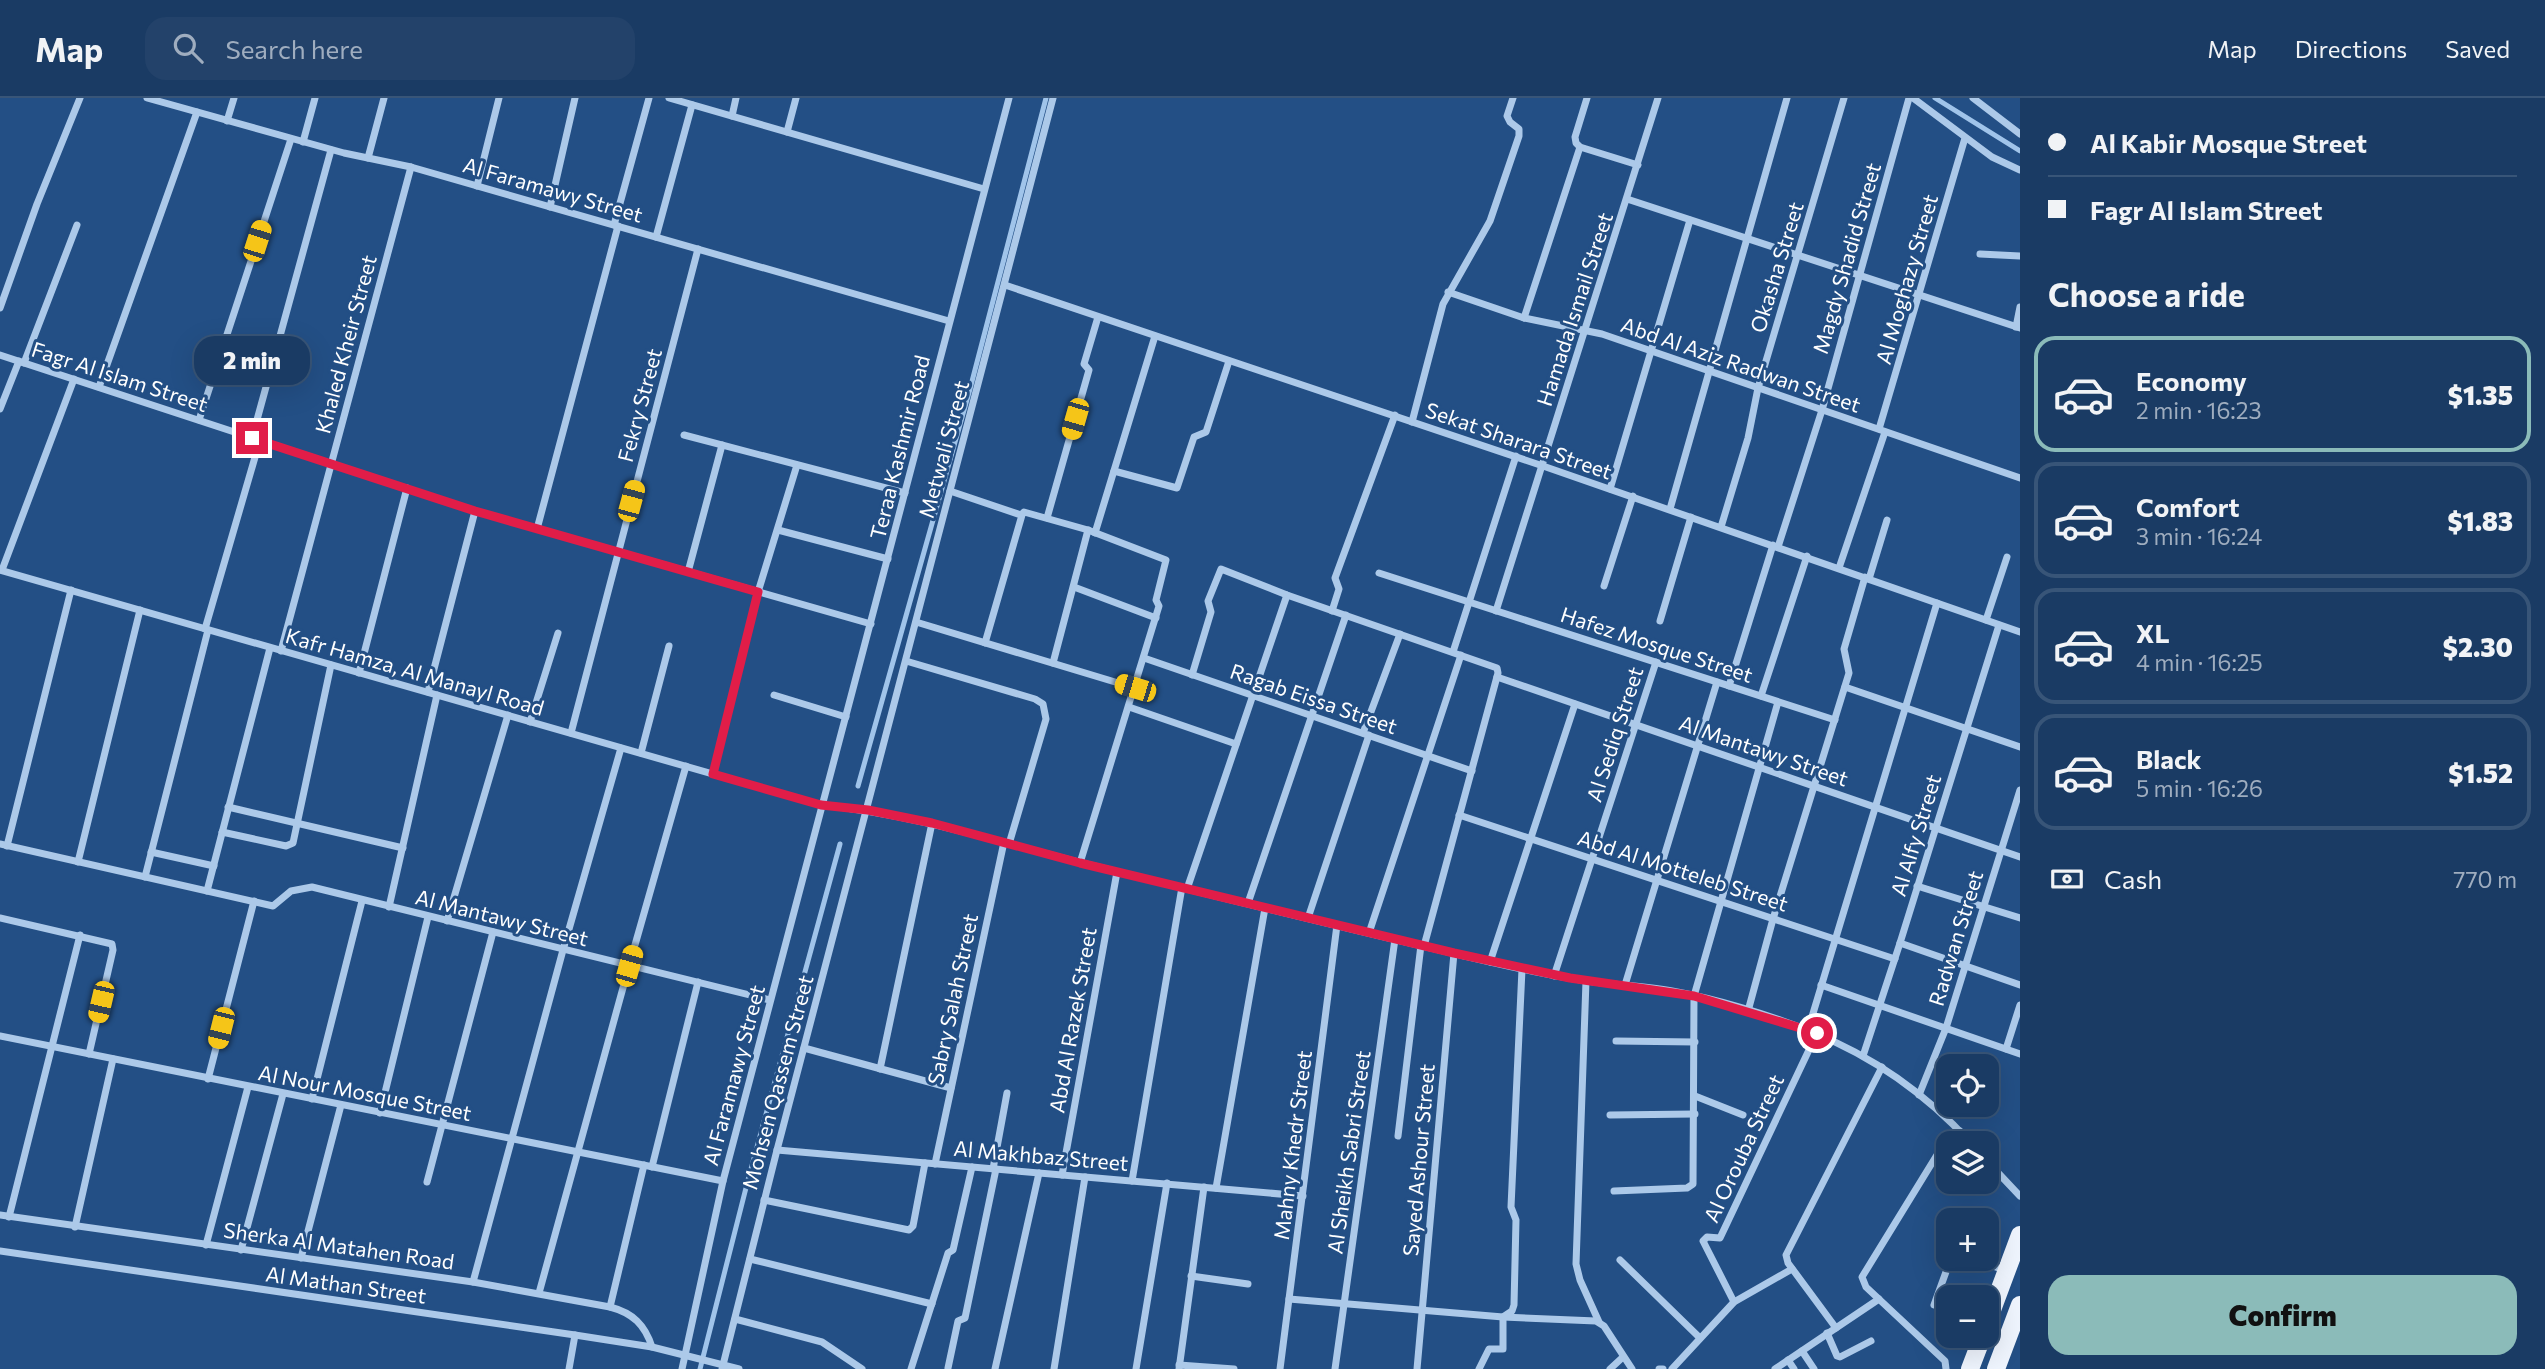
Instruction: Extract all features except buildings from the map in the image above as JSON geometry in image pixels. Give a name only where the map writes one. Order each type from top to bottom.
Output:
[{"type":"main road","points":[[1999,1292],[2020,1235]]},
{"type":"main road","points":[[1996,1369],[2020,1305]]},
{"type":"main road","points":[[1970,1369],[1978,1348]]},
{"type":"street","points":[[0,308],[37,204],[80,98]]},
{"type":"street","name":"Al Faramawy Street","points":[[147,98],[331,150],[411,167],[949,321]]},
{"type":"street","points":[[227,121],[234,98]]},
{"type":"street","points":[[303,142],[316,98]]},
{"type":"street","points":[[368,158],[384,98]]},
{"type":"street","points":[[477,186],[499,98]]},
{"type":"street","points":[[550,207],[575,98]]},
{"type":"street","points":[[537,528],[649,98]]},
{"type":"street","points":[[669,98],[691,102],[984,189]]},
{"type":"street","points":[[732,116],[736,98]]},
{"type":"street","points":[[787,132],[796,98]]},
{"type":"street","name":"Teraa Kashmir Road","points":[[821,805],[1009,98]]},
{"type":"street","name":"Metwali Street","points":[[868,810],[1053,98]]},
{"type":"street","points":[[1412,422],[1448,292],[1474,254],[1497,203],[1520,132],[1507,116],[1513,98]]},
{"type":"street","points":[[1587,98],[1575,137],[1576,143],[1580,147],[1638,165]]},
{"type":"street","name":"Hamada Ismail Street","points":[[1496,611],[1658,98]]},
{"type":"street","points":[[1670,509],[1787,98]]},
{"type":"street","name":"Okasha Street","points":[[1721,527],[1748,438],[1758,388],[1844,98]]},
{"type":"street","points":[[1911,98],[1992,157],[2020,170]]},
{"type":"street","name":"Magdy Shadid Street","points":[[1728,686],[1822,410],[1911,98]]},
{"type":"street","points":[[1973,98],[1984,102],[2020,134]]},
{"type":"street","points":[[656,237],[691,102]]},
{"type":"street","points":[[99,387],[197,112]]},
{"type":"street","name":"Al Moghazy Street","points":[[1839,568],[1882,430],[1965,138]]},
{"type":"street","points":[[199,420],[291,139]]},
{"type":"street","points":[[1524,318],[1580,147]]},
{"type":"street","points":[[145,877],[206,629],[331,150]]},
{"type":"street","name":"Khaled Kheir Street","points":[[281,650],[411,167]]},
{"type":"street","points":[[1627,199],[2018,327],[2020,307]]},
{"type":"street","points":[[1610,489],[1690,220]]},
{"type":"street","points":[[0,409],[22,362],[77,225]]},
{"type":"street","name":"Fekry Street","points":[[571,733],[698,249]]},
{"type":"street","points":[[1980,254],[2020,256]]},
{"type":"street","name":"Sekat Sharara Street","points":[[1005,285],[1516,456],[2020,632]]},
{"type":"street","name":"Abd Al Aziz Radwan Street","points":[[1448,292],[1524,318],[1584,330],[1649,351],[2020,478]]},
{"type":"street","points":[[1047,518],[1089,370],[1084,364],[1098,317]]},
{"type":"street","points":[[1053,663],[1074,587],[1114,471],[1155,336]]},
{"type":"street","name":"Fagr Al Islam Street","points":[[0,355],[475,511],[871,624]]},
{"type":"street","points":[[1114,471],[1177,488],[1194,436],[1206,432],[1229,361]]},
{"type":"street","points":[[1,570],[74,379]]},
{"type":"street","points":[[1332,611],[1339,589],[1335,578],[1395,415]]},
{"type":"street","points":[[684,435],[905,494]]},
{"type":"street","points":[[688,572],[722,445]]},
{"type":"street","points":[[1369,933],[1427,755],[1457,654],[1469,601],[1516,456]]},
{"type":"street","points":[[713,774],[758,592],[797,465]]},
{"type":"street","points":[[359,673],[407,488]]},
{"type":"street","points":[[950,491],[1021,516]]},
{"type":"street","points":[[1604,586],[1633,496]]},
{"type":"street","points":[[428,692],[475,511]]},
{"type":"street","points":[[985,643],[1024,512],[1092,531],[1166,560],[1156,600],[1159,606],[1156,618],[1080,863]]},
{"type":"street","points":[[1660,621],[1691,517]]},
{"type":"street","points":[[1748,1011],[1773,919],[1850,670],[1844,649],[1886,520]]},
{"type":"street","points":[[778,530],[888,559]]},
{"type":"street","points":[[1761,696],[1807,556]]},
{"type":"street","points":[[1986,620],[2007,557]]},
{"type":"street","points":[[1192,674],[1212,610],[1208,601],[1221,569],[1457,654]]},
{"type":"street","name":"Kafr Hamza, Al Manayl Road","points":[[1,570],[821,805],[868,810],[932,823],[1080,863],[1522,969],[1694,996],[1748,1011],[1817,1033],[1863,1056],[1919,1095],[1960,1131]]},
{"type":"street","name":"Hafez Mosque Street","points":[[1379,573],[1835,720]]},
{"type":"street","points":[[1074,587],[1156,618]]},
{"type":"street","points":[[71,590],[4,845],[254,901],[208,1079]]},
{"type":"street","points":[[1132,1181],[1185,888],[1287,595]]},
{"type":"street","points":[[1808,1030],[1937,603]]},
{"type":"street","points":[[78,862],[140,610]]},
{"type":"street","points":[[1248,903],[1346,615]]},
{"type":"street","points":[[916,622],[1135,688]]},
{"type":"street","name":"Al Alfy Street","points":[[1863,1056],[1999,625]]},
{"type":"street","points":[[530,722],[558,633]]},
{"type":"street","points":[[1308,918],[1400,634]]},
{"type":"street","points":[[641,754],[670,646]]},
{"type":"street","points":[[207,891],[270,648]]},
{"type":"street","name":"Al Mantawy Street","points":[[1457,654],[1496,666],[1497,677],[2020,857]]},
{"type":"street","name":"Ragab Eissa Street","points":[[1144,658],[1472,771]]},
{"type":"street","name":"Sabry Salah Street","points":[[906,661],[1035,699],[1043,705],[1046,719],[1006,843],[935,1164]]},
{"type":"street","name":"Al Sediq Street","points":[[1554,976],[1656,662]]},
{"type":"street","points":[[222,832],[289,846],[293,843],[331,665]]},
{"type":"street","points":[[1398,1136],[1423,946],[1497,677]]},
{"type":"street","points":[[1625,985],[1717,682]]},
{"type":"street","points":[[1845,687],[2020,747]]},
{"type":"street","points":[[389,907],[437,695]]},
{"type":"street","points":[[774,695],[846,717]]},
{"type":"street","points":[[1614,1191],[1687,1188],[1693,1184],[1694,996],[1778,702]]},
{"type":"street","points":[[1490,961],[1575,704]]},
{"type":"street","points":[[1129,708],[1236,744]]},
{"type":"street","points":[[447,922],[508,715]]},
{"type":"street","points":[[473,1282],[621,748]]},
{"type":"street","points":[[539,1293],[686,766]]},
{"type":"street","name":"Radwan Street","points":[[1919,1095],[1946,1028],[2020,790]]},
{"type":"street","name":"Al Faramawy Street","points":[[682,1369],[723,1181],[821,805]]},
{"type":"street","points":[[229,807],[403,848]]},
{"type":"street","name":"Mohsen Qassem Street","points":[[722,1366],[868,810]]},
{"type":"street","name":"Abd Al Motteleb Street","points":[[1460,815],[1895,959]]},
{"type":"street","points":[[880,1069],[932,823]]},
{"type":"street","points":[[151,852],[214,866]]},
{"type":"street","name":"Abd Al Razek Street","points":[[1062,1175],[1117,872]]},
{"type":"street","points":[[1917,886],[2020,918]]},
{"type":"street","name":"Al Mantawy Street","points":[[254,901],[276,905],[291,891],[305,887],[771,1000]]},
{"type":"street","points":[[312,1099],[362,901]]},
{"type":"street","points":[[1216,1188],[1265,908]]},
{"type":"street","points":[[380,1113],[428,917]]},
{"type":"street","points":[[0,918],[110,942],[113,947],[89,1054]]},
{"type":"street","name":"Mahny Khedr Street","points":[[1280,1369],[1338,925]]},
{"type":"street","points":[[427,1182],[493,932]]},
{"type":"street","points":[[9,1217],[80,935]]},
{"type":"street","name":"Al Sheikh Sabri Street","points":[[1335,1369],[1395,939]]},
{"type":"street","points":[[1900,943],[2020,985]]},
{"type":"street","name":"Sayed Ashour Street","points":[[1417,1369],[1454,953]]},
{"type":"street","points":[[1479,1369],[1489,1349],[1502,1349],[1503,1317],[1514,1306],[1516,1220],[1511,1207],[1522,969]]},
{"type":"street","points":[[1586,981],[1576,1264],[1580,1280],[1600,1322],[1632,1369]]},
{"type":"street","points":[[610,1307],[698,982]]},
{"type":"street","points":[[1821,985],[2020,1054]]},
{"type":"street","points":[[2006,1049],[2020,1005]]},
{"type":"street","name":"Al Orouba Street","points":[[1734,1302],[1703,1241],[1707,1237],[1720,1238],[1817,1033]]},
{"type":"street","name":"Al Nour Mosque Street","points":[[0,1036],[723,1181]]},
{"type":"street","points":[[1616,1041],[1695,1042]]},
{"type":"street","points":[[804,1048],[951,1088]]},
{"type":"street","points":[[75,1227],[113,1059]]},
{"type":"street","points":[[1836,1328],[1786,1259],[1882,1068]]},
{"type":"street","points":[[206,1245],[248,1087]]},
{"type":"street","points":[[948,1368],[958,1321],[965,1318],[995,1169],[1007,1093]]},
{"type":"street","points":[[241,1250],[283,1094]]},
{"type":"street","points":[[1695,1096],[1743,1115]]},
{"type":"street","points":[[301,1258],[341,1105]]},
{"type":"street","points":[[1610,1115],[1695,1114]]},
{"type":"street","name":"Al Makhbaz Street","points":[[777,1150],[1303,1196]]},
{"type":"street","points":[[1936,1156],[1864,1273],[1864,1283],[1945,1361],[1946,1369]]},
{"type":"street","points":[[764,1200],[909,1230],[913,1226],[925,1163]]},
{"type":"street","points":[[911,1369],[948,1253],[953,1250],[972,1167]]},
{"type":"street","points":[[995,1369],[1039,1173]]},
{"type":"street","points":[[1999,1174],[2020,1196]]},
{"type":"street","points":[[1054,1369],[1085,1177]]},
{"type":"street","points":[[1136,1369],[1167,1184]]},
{"type":"street","points":[[1204,1187],[1179,1367],[1234,1369]]},
{"type":"street","name":"Sherka Al Matahen Road","points":[[0,1215],[473,1282],[610,1307],[635,1317],[643,1326],[652,1347]]},
{"type":"street","name":"Al Mathan Street","points":[[0,1251],[652,1347],[739,1369]]},
{"type":"street","points":[[750,1259],[932,1304]]},
{"type":"street","points":[[1620,1260],[1700,1338]]},
{"type":"street","points":[[1999,1268],[2007,1271]]},
{"type":"street","points":[[1672,1369],[1734,1302],[1792,1269]]},
{"type":"street","points":[[1934,1305],[1946,1271]]},
{"type":"street","points":[[1191,1276],[1248,1284]]},
{"type":"street","points":[[1289,1299],[1503,1317],[1600,1322]]},
{"type":"street","points":[[1775,1369],[1879,1299]]},
{"type":"street","points":[[735,1319],[822,1342],[862,1369]]},
{"type":"street","points":[[1827,1334],[1837,1356],[1840,1357],[1871,1341]]},
{"type":"street","points":[[569,1369],[575,1335]]},
{"type":"street","points":[[1802,1351],[1814,1369]]},
{"type":"street","points":[[1610,1369],[1623,1357]]},
{"type":"street","points":[[1788,1360],[1794,1369]]},
{"type":"waterway","points":[[858,786],[970,389],[1046,98]]},
{"type":"waterway","points":[[1935,98],[2020,151]]},
{"type":"waterway","points":[[700,1369],[748,1180],[840,844]]},
{"type":"route","points":[[252,438],[475,511],[758,592],[713,774],[821,805],[868,810],[932,823],[1080,863],[1554,976],[1694,996],[1817,1033]]}]
